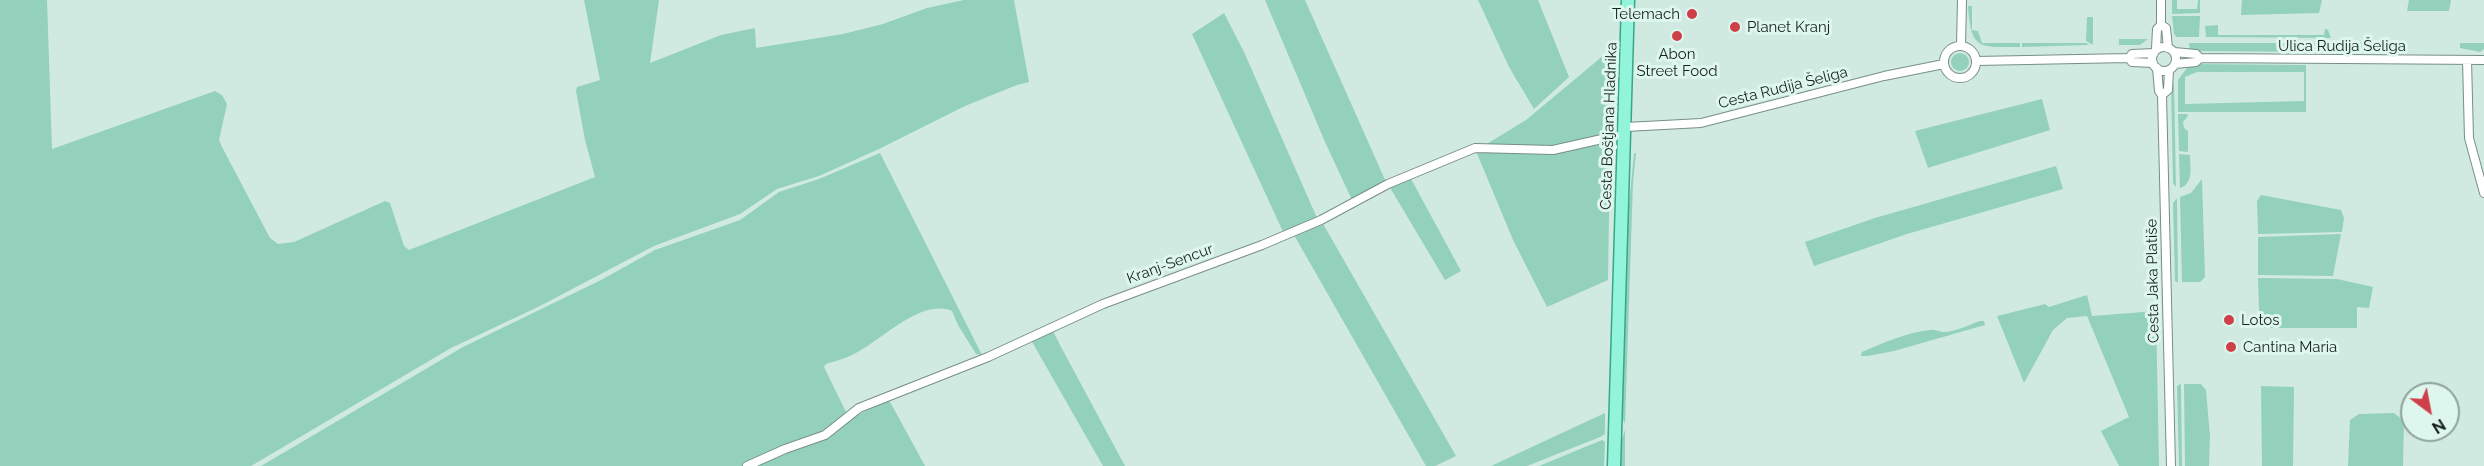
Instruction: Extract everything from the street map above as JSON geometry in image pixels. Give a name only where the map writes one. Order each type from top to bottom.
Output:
[{"type":"main road","name":"Cesta Boštjana Hladnika","points":[[1614,466],[1626,127],[1628,0]]},
{"type":"street","points":[[1960,46],[1962,0]]},
{"type":"street","points":[[2155,66],[2157,29],[2161,25],[2160,0]]},
{"type":"street","points":[[2129,58],[2132,62],[2155,66],[2162,71],[2172,67],[2166,28],[2161,25]]},
{"type":"street","points":[[1960,46],[1972,51],[1976,61],[1973,71],[1963,77],[1951,74],[1944,64],[1948,51],[1960,46]]},
{"type":"street","points":[[1976,61],[2129,58],[2132,54],[2155,51],[2162,47],[2171,50]]},
{"type":"street","name":"Ulica Rudija Šeliga","points":[[2171,50],[2196,54],[2200,58],[2484,60]]},
{"type":"street","name":"Ulica Rudija Šeliga","points":[[2172,67],[2196,62],[2200,58]]},
{"type":"street","points":[[2467,60],[2469,138],[2480,166],[2484,192]]},
{"type":"street","name":"Cesta Rudija Šeliga","points":[[1626,127],[1701,123],[1884,76],[1944,64]]},
{"type":"street","name":"Cesta Jaka Platiše","points":[[2155,66],[2158,91],[2162,95],[2171,466]]},
{"type":"street","name":"Cesta Jaka Platiše","points":[[2162,95],[2168,90],[2172,67]]},
{"type":"street","name":"Kranj-Sencur","points":[[747,466],[825,435],[859,408],[988,357],[1103,304],[1262,245],[1321,220],[1388,184],[1475,148],[1553,150],[1602,139],[1614,147]]},
{"type":"green space","points":[[0,0],[47,0],[52,149],[215,91],[222,95],[227,104],[219,140],[270,238],[278,244],[294,242],[385,201],[390,203],[404,246],[409,250],[595,177],[576,91],[577,87],[600,80],[584,0],[659,0],[650,63],[721,35],[755,28],[756,48],[843,34],[883,24],[927,8],[964,0],[1014,0],[1029,82],[965,106],[819,176],[777,189],[740,214],[654,246],[540,306],[451,348],[251,466],[0,466]]},
{"type":"green space","points":[[1265,0],[1305,0],[1386,182],[1352,200]]},
{"type":"green space","points":[[1478,0],[1538,0],[1569,77],[1534,109],[1509,67]]},
{"type":"green space","points":[[2172,0],[2177,0],[2177,9],[2197,9],[2198,0],[2200,0],[2200,13],[2172,14]]},
{"type":"green space","points":[[2242,0],[2322,0],[2319,13],[2241,15]]},
{"type":"green space","points":[[2409,0],[2451,0],[2449,11],[2407,11]]},
{"type":"green space","points":[[1968,6],[1972,6],[1972,30],[1978,31],[1982,43],[2020,43],[2020,47],[1995,47],[1980,43],[1975,39],[1972,31]]},
{"type":"green space","points":[[1224,13],[1244,52],[1317,218],[1284,234],[1192,34]]},
{"type":"green space","points":[[2172,16],[2200,16],[2199,37],[2177,37],[2174,34]]},
{"type":"green space","points":[[2087,17],[2093,17],[2093,45],[2086,41]]},
{"type":"green space","points":[[2218,25],[2218,35],[2324,35],[2325,29],[2328,30],[2331,38],[2206,37],[2205,26]]},
{"type":"green space","points":[[2119,39],[2148,39],[2140,45],[2119,45]]},
{"type":"green space","points":[[2347,42],[2405,43],[2407,45],[2400,52],[2347,51]]},
{"type":"green space","points":[[2022,43],[2086,43],[2089,45],[2022,47]]},
{"type":"green space","points":[[2189,43],[2331,43],[2331,45],[2324,52],[2190,51]]},
{"type":"green space","points":[[2460,43],[2484,43],[2484,49],[2480,52],[2460,48]]},
{"type":"green space","points":[[1610,50],[1614,61],[1612,133],[1565,145],[1533,147],[1485,145],[1526,120]]},
{"type":"green space","points":[[1960,53],[1966,56],[1969,62],[1966,68],[1960,71],[1954,68],[1951,62],[1954,56]]},
{"type":"green space","points":[[2190,64],[2306,65],[2306,112],[2178,112],[2178,80]],"holes":[[[2197,72],[2304,72],[2304,101],[2185,104],[2185,77]]]},
{"type":"green space","points":[[2171,84],[2174,84],[2176,187],[2173,183]]},
{"type":"green space","points":[[2042,99],[2050,130],[1928,168],[1915,131]]},
{"type":"green space","points":[[2178,114],[2188,116],[2183,122],[2184,128],[2188,131],[2188,152],[2179,151]]},
{"type":"green space","points":[[1601,141],[1610,149],[1608,280],[1547,307],[1513,240],[1476,151],[1529,153]]},
{"type":"green space","points":[[880,153],[982,355],[976,354],[952,311],[939,309],[927,311],[900,323],[863,349],[826,364],[824,367],[847,414],[853,417],[889,400],[925,466],[261,466],[463,347],[601,280],[655,250],[740,220],[779,192],[819,179]]},
{"type":"green space","points":[[1634,153],[1636,153],[1625,424],[1621,415],[1625,247]]},
{"type":"green space","points":[[2179,154],[2190,155],[2189,179],[2180,188]]},
{"type":"green space","points":[[2056,166],[2063,189],[1907,234],[1814,266],[1805,242],[1875,218]]},
{"type":"green space","points":[[1410,177],[1461,271],[1445,280],[1389,186]]},
{"type":"green space","points":[[2202,179],[2205,277],[2200,282],[2182,282],[2180,197],[2191,193]]},
{"type":"green space","points":[[2261,195],[2341,210],[2344,218],[2342,232],[2258,234],[2257,201]]},
{"type":"green space","points":[[2177,198],[2178,283],[2175,281],[2173,203]]},
{"type":"green space","points":[[1322,222],[1456,456],[1435,466],[1426,466],[1294,235]]},
{"type":"green space","points":[[2341,234],[2333,276],[2258,275],[2258,237]]},
{"type":"green space","points":[[2258,278],[2337,279],[2373,287],[2369,308],[2357,307],[2357,328],[2264,328],[2259,310]]},
{"type":"green space","points":[[2087,295],[2092,316],[2156,311],[2159,466],[2119,466],[2101,431],[2129,417],[2087,316],[2067,318],[2053,330],[2024,383],[1997,316],[2045,304],[2049,307]]},
{"type":"green space","points":[[1984,321],[1985,325],[1894,351],[1861,356],[1862,352],[1904,335],[1932,330],[1953,331]]},
{"type":"green space","points":[[1052,329],[1125,466],[1103,466],[1031,340]]},
{"type":"green space","points":[[2180,384],[2182,466],[2179,466],[2177,386]]},
{"type":"green space","points":[[2184,384],[2201,384],[2206,390],[2210,436],[2209,466],[2185,466]]},
{"type":"green space","points":[[2261,386],[2294,387],[2293,466],[2262,466]]},
{"type":"green space","points":[[1605,413],[1605,434],[1600,437],[1527,466],[1491,466]]},
{"type":"green space","points":[[2394,413],[2400,418],[2400,442],[2404,442],[2403,466],[2348,466],[2350,420],[2359,414]]},
{"type":"green space","points":[[1625,430],[1625,466],[1620,466],[1621,442]]},
{"type":"green space","points":[[1602,440],[1605,442],[1604,466],[1539,466]]},
{"type":"place","name":"Telemach","points":[[1692,14]]},
{"type":"place","name":"Planet Kranj","points":[[1735,27]]},
{"type":"place","name":"Abon Street Food","points":[[1677,36]]},
{"type":"place","name":"Lotos","points":[[2229,320]]},
{"type":"place","name":"Cantina Maria","points":[[2231,347]]}]
